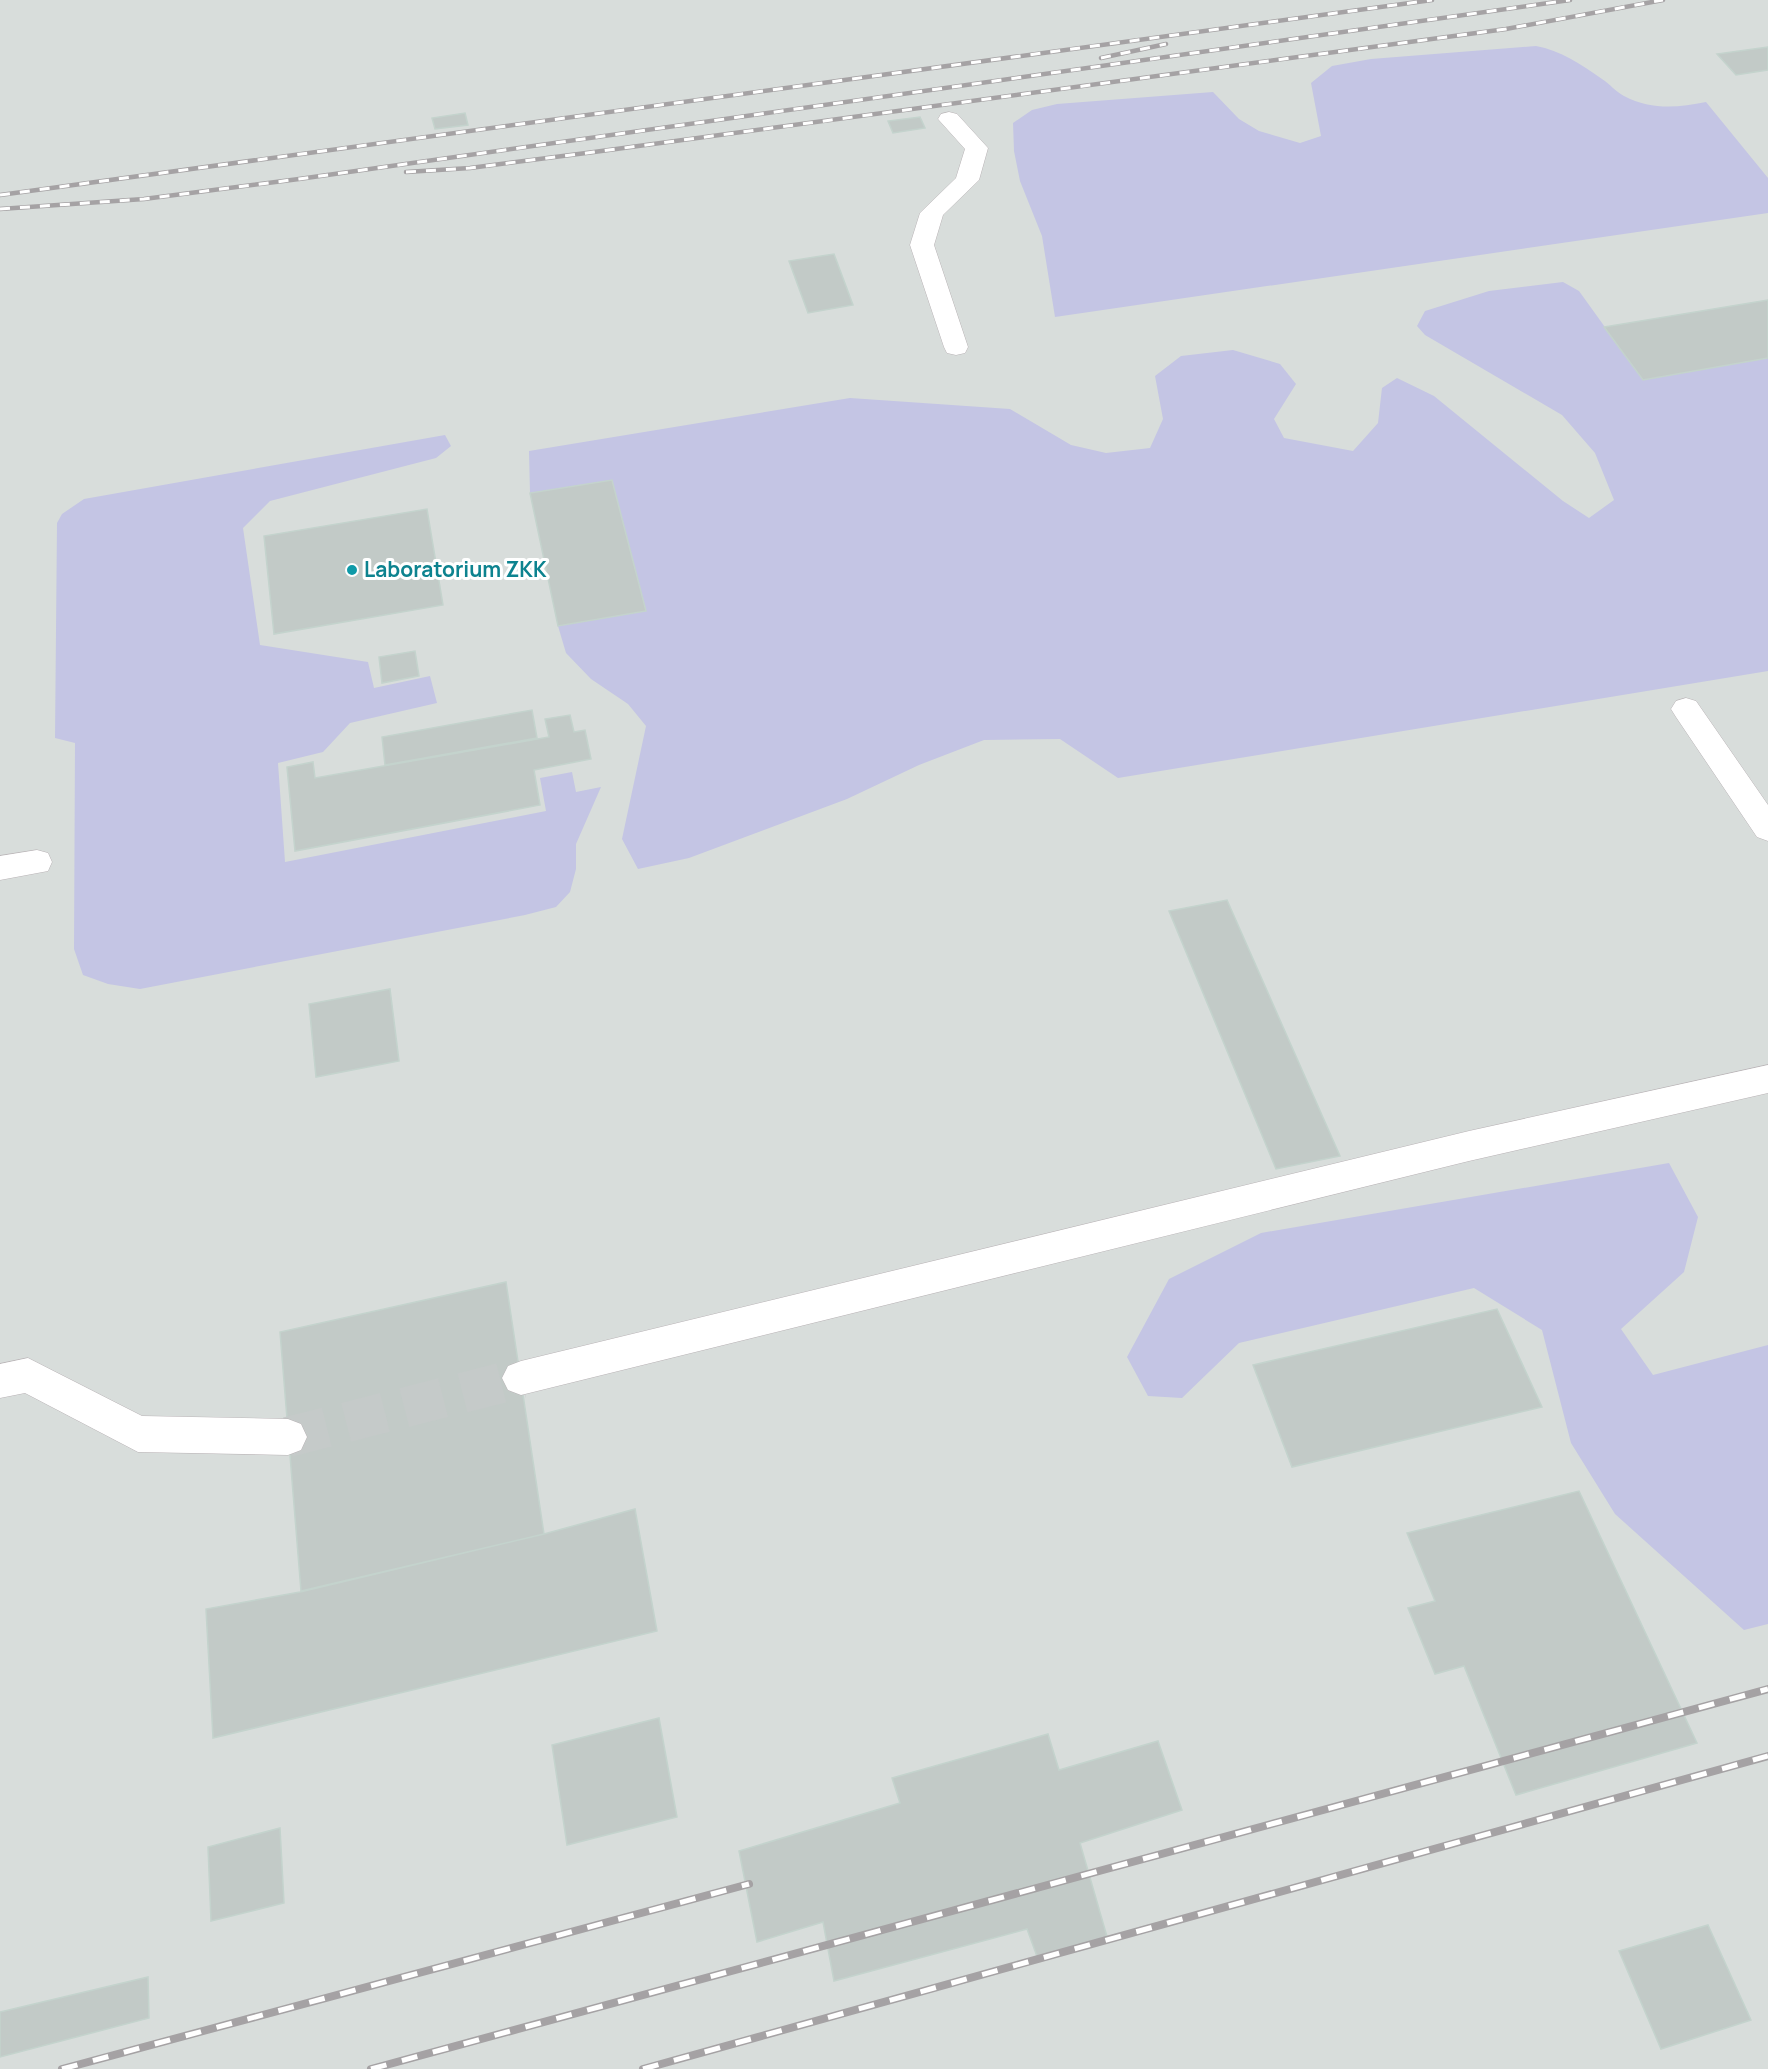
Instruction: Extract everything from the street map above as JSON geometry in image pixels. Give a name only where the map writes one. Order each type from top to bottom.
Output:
[{"type":"lane","points":[[949,119],[977,147],[967,180],[932,213],[922,245],[956,347]]},
{"type":"lane","points":[[1686,710],[1768,829]]},
{"type":"lane","points":[[0,868],[37,862]]},
{"type":"lane","points":[[521,1378],[1446,1152],[1768,1079]]},
{"type":"lane","points":[[0,1381],[28,1375],[138,1434],[288,1437]]},
{"type":"shaded area","points":[[0,0],[1768,0],[1768,2069],[0,2069]]},
{"type":"shaded area","points":[[1536,46],[1554,51],[1587,68],[1634,101],[1654,106],[1685,106],[1706,102],[1768,178],[1768,213],[1055,317],[1042,236],[1020,181],[1014,151],[1013,123],[1032,110],[1057,104],[1213,92],[1239,119],[1259,131],[1300,143],[1321,136],[1311,83],[1332,66],[1371,59]]},
{"type":"shaded area","points":[[1563,282],[1579,291],[1643,380],[1768,358],[1768,671],[1118,778],[1060,739],[984,740],[919,765],[847,799],[689,858],[638,869],[622,839],[646,726],[628,704],[591,679],[566,653],[558,626],[646,611],[612,480],[530,493],[529,451],[850,398],[1010,409],[1071,445],[1106,453],[1150,448],[1163,419],[1155,376],[1181,356],[1233,350],[1280,364],[1296,384],[1274,419],[1284,438],[1353,451],[1378,423],[1382,388],[1397,378],[1434,396],[1563,501],[1589,518],[1614,500],[1595,453],[1562,415],[1425,335],[1417,326],[1425,311],[1489,291]]},
{"type":"shaded area","points":[[445,435],[451,446],[436,458],[270,501],[243,528],[260,645],[368,662],[374,688],[430,676],[437,703],[350,723],[323,752],[278,763],[285,862],[546,811],[540,778],[572,772],[576,792],[601,787],[576,844],[576,869],[570,892],[556,907],[525,915],[140,989],[108,984],[83,975],[74,949],[75,743],[55,738],[57,523],[62,514],[84,499]]},
{"type":"shaded area","points":[[1669,1163],[1698,1217],[1684,1272],[1621,1329],[1653,1375],[1768,1345],[1768,1624],[1744,1630],[1615,1514],[1571,1443],[1542,1330],[1474,1288],[1239,1343],[1182,1398],[1148,1396],[1127,1357],[1169,1279],[1261,1233]]},
{"type":"building","points":[[1768,47],[1768,70],[1736,75],[1717,54]]},
{"type":"building","points":[[465,113],[468,125],[435,129],[432,118]]},
{"type":"building","points":[[920,117],[925,128],[893,133],[888,121]]},
{"type":"building","points":[[834,254],[853,305],[808,313],[789,261]]},
{"type":"building","points":[[1768,300],[1768,358],[1643,380],[1604,327]]},
{"type":"building","points":[[612,480],[646,611],[558,626],[530,493]]},
{"type":"building","name":"Laboratorium ZKK","points":[[427,509],[443,605],[274,634],[264,536]]},
{"type":"building","points":[[415,651],[419,676],[382,683],[379,657]]},
{"type":"building","points":[[532,710],[537,738],[385,765],[382,737]]},
{"type":"building","points":[[570,715],[574,732],[585,730],[591,759],[534,770],[540,805],[295,851],[287,767],[313,762],[315,778],[549,737],[545,719]]},
{"type":"building","points":[[1227,900],[1340,1156],[1276,1169],[1169,911]]},
{"type":"building","points":[[390,989],[399,1061],[316,1077],[309,1004]]},
{"type":"building","points":[[506,1282],[544,1534],[301,1591],[280,1332]]},
{"type":"building","points":[[1497,1309],[1542,1407],[1292,1467],[1253,1365]]},
{"type":"building","points":[[1579,1491],[1697,1743],[1516,1795],[1464,1666],[1435,1674],[1408,1608],[1435,1601],[1407,1533]]},
{"type":"building","points":[[635,1509],[657,1631],[213,1738],[206,1609],[300,1592],[544,1534]]},
{"type":"building","points":[[659,1718],[677,1817],[567,1845],[552,1745]]},
{"type":"building","points":[[1048,1734],[1059,1770],[1158,1741],[1182,1810],[1080,1843],[1108,1940],[1038,1959],[1027,1929],[834,1981],[823,1922],[757,1942],[739,1851],[900,1803],[892,1778]]},
{"type":"building","points":[[280,1828],[284,1903],[211,1921],[208,1847]]},
{"type":"building","points":[[1708,1925],[1751,2020],[1661,2049],[1619,1951]]},
{"type":"building","points":[[148,1977],[149,2018],[0,2057],[0,2012]]},
{"type":"tunnel","points":[[288,1437],[521,1378]]},
{"type":"railway","points":[[0,195],[1432,0]]},
{"type":"railway","points":[[0,209],[144,199],[299,179],[1570,0]]},
{"type":"railway","points":[[406,172],[470,168],[594,152],[1506,29],[1663,0]]},
{"type":"railway","points":[[1101,58],[1166,44]]},
{"type":"railway","points":[[371,2069],[1768,1689]]},
{"type":"railway","points":[[643,2069],[1768,1756]]},
{"type":"railway","points":[[62,2069],[749,1884]]},
{"type":"place","name":"Laboratorium ZKK","points":[[352,570]]}]
